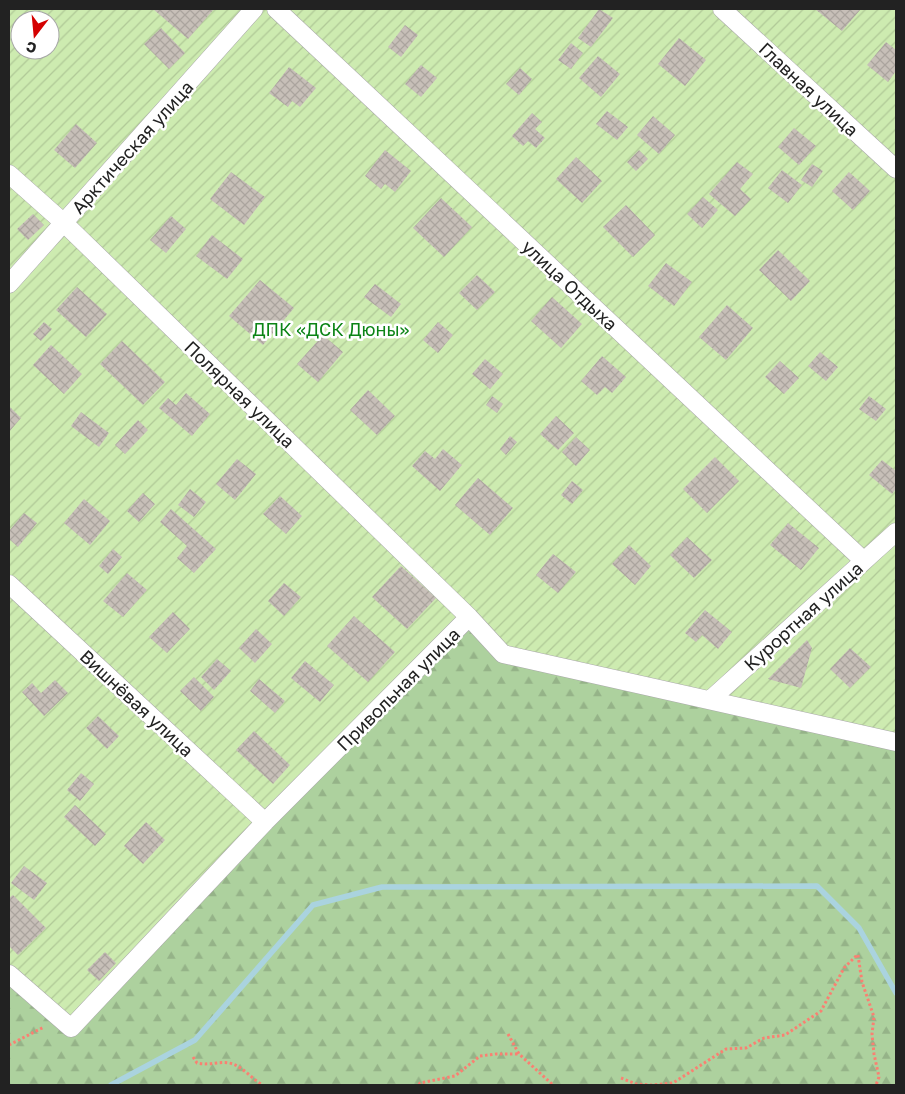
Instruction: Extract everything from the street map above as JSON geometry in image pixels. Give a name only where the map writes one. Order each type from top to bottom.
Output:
[{"type":"street","name":"Арктическая улица","points":[[9,284],[254,9]]},
{"type":"street","name":"улица Отдыха","points":[[276,9],[864,560]]},
{"type":"street","name":"Главная улица","points":[[722,9],[896,169]]},
{"type":"street","name":"Полярная улица","points":[[9,174],[64,223],[469,617]]},
{"type":"street","name":"Курортная улица","points":[[710,700],[896,532]]},
{"type":"street","name":"Вишнёвая улица","points":[[9,584],[264,822]]},
{"type":"street","name":"Привольная улица","points":[[9,974],[71,1028],[264,822],[469,617],[503,654],[896,742]]},
{"type":"path","points":[[621,1078],[636,1084],[673,1084],[726,1049],[746,1048],[764,1038],[785,1035],[821,1011],[844,968],[858,954],[862,982],[874,1017],[872,1041],[879,1077],[876,1085]]},
{"type":"path","points":[[9,1045],[44,1027]]},
{"type":"path","points":[[508,1034],[519,1054],[554,1085]]},
{"type":"path","points":[[419,1085],[420,1083],[436,1079],[455,1076],[480,1056],[519,1054]]},
{"type":"path","points":[[193,1057],[197,1063],[204,1065],[221,1062],[235,1064],[263,1085]]},
{"type":"green space","name":"ДПК «ДСК Дюны»","points":[[9,9],[896,9],[896,742],[503,654],[465,621],[71,1028],[9,974]]},
{"type":"green space","points":[[466,621],[896,742],[896,1085],[9,1085],[9,974]]},
{"type":"building","points":[[153,9],[214,9],[188,39]]},
{"type":"building","points":[[599,9],[613,18],[591,47],[578,38]]},
{"type":"building","points":[[815,9],[861,9],[842,31]]},
{"type":"building","points":[[405,25],[418,35],[401,57],[388,47]]},
{"type":"building","points":[[161,28],[185,53],[169,69],[144,44]]},
{"type":"building","points":[[679,38],[706,60],[685,86],[658,64]]},
{"type":"building","points":[[886,42],[896,50],[896,71],[888,82],[867,65]]},
{"type":"building","points":[[571,43],[583,53],[571,69],[558,60]]},
{"type":"building","points":[[598,56],[620,74],[601,97],[579,78]]},
{"type":"building","points":[[421,65],[437,78],[421,97],[405,84]]},
{"type":"building","points":[[289,67],[316,88],[300,107],[292,101],[288,107],[269,93]]},
{"type":"building","points":[[520,68],[532,79],[519,95],[506,84]]},
{"type":"building","points":[[607,111],[628,127],[617,140],[596,124]]},
{"type":"building","points":[[532,113],[542,122],[535,129],[545,138],[536,148],[528,141],[523,146],[512,136]]},
{"type":"building","points":[[653,116],[675,135],[659,154],[637,135]]},
{"type":"building","points":[[76,124],[97,143],[75,168],[54,150]]},
{"type":"building","points":[[794,128],[816,146],[799,165],[778,147]]},
{"type":"building","points":[[385,150],[411,171],[395,192],[385,184],[381,189],[365,176]]},
{"type":"building","points":[[639,150],[648,159],[636,171],[627,162]]},
{"type":"building","points":[[576,157],[602,181],[582,203],[556,179]]},
{"type":"building","points":[[737,162],[753,174],[740,189],[751,199],[735,216],[709,194]]},
{"type":"building","points":[[812,164],[823,171],[812,187],[801,180]]},
{"type":"building","points":[[782,170],[802,185],[788,203],[768,188]]},
{"type":"building","points":[[231,172],[265,197],[244,225],[210,199]]},
{"type":"building","points":[[849,172],[870,191],[853,210],[832,191]]},
{"type":"building","points":[[703,197],[718,210],[702,228],[687,214]]},
{"type":"building","points":[[441,198],[472,227],[444,257],[413,228]]},
{"type":"building","points":[[626,205],[655,235],[633,257],[603,227]]},
{"type":"building","points":[[33,214],[44,225],[28,240],[17,229]]},
{"type":"building","points":[[171,216],[186,229],[166,253],[150,240]]},
{"type":"building","points":[[212,235],[243,259],[227,279],[196,256]]},
{"type":"building","points":[[778,250],[810,281],[791,301],[759,270]]},
{"type":"building","points":[[666,263],[692,282],[674,306],[648,286]]},
{"type":"building","points":[[477,275],[495,292],[477,310],[459,293]]},
{"type":"building","points":[[260,280],[294,308],[263,345],[229,316]]},
{"type":"building","points":[[375,284],[401,304],[391,317],[364,297]]},
{"type":"building","points":[[77,287],[107,314],[86,337],[56,310]]},
{"type":"building","points":[[552,297],[582,324],[561,348],[531,321]]},
{"type":"building","points":[[727,305],[753,328],[726,360],[699,337]]},
{"type":"building","points":[[44,322],[52,329],[41,341],[33,334]]},
{"type":"building","points":[[438,322],[453,335],[438,353],[423,340]]},
{"type":"building","points":[[323,335],[343,352],[318,382],[297,364]]},
{"type":"building","points":[[122,341],[165,382],[143,405],[100,364]]},
{"type":"building","points":[[51,345],[82,374],[64,394],[33,365]]},
{"type":"building","points":[[820,352],[838,367],[826,381],[808,366]]},
{"type":"building","points":[[602,356],[626,377],[612,393],[605,387],[597,395],[581,381]]},
{"type":"building","points":[[485,359],[503,374],[490,389],[472,374]]},
{"type":"building","points":[[780,361],[799,378],[784,394],[765,377]]},
{"type":"building","points":[[368,390],[395,416],[377,435],[350,410]]},
{"type":"building","points":[[186,393],[210,414],[192,436],[159,408],[168,398],[176,405]]},
{"type":"building","points":[[492,396],[503,404],[497,413],[486,405]]},
{"type":"building","points":[[869,396],[886,409],[876,421],[859,409]]},
{"type":"building","points":[[9,406],[21,418],[9,432]]},
{"type":"building","points":[[81,412],[109,433],[99,447],[71,426]]},
{"type":"building","points":[[556,416],[574,433],[558,450],[540,434]]},
{"type":"building","points":[[138,420],[148,430],[125,454],[115,445]]},
{"type":"building","points":[[510,436],[517,442],[506,455],[500,449]]},
{"type":"building","points":[[576,437],[590,450],[576,466],[562,452]]},
{"type":"building","points":[[443,449],[462,465],[440,491],[412,466],[425,451],[435,459]]},
{"type":"building","points":[[715,457],[739,481],[707,513],[683,489]]},
{"type":"building","points":[[237,459],[256,474],[235,500],[216,484]]},
{"type":"building","points":[[882,460],[896,471],[896,489],[892,494],[869,475]]},
{"type":"building","points":[[478,478],[513,508],[490,535],[455,505]]},
{"type":"building","points":[[572,481],[583,490],[572,504],[561,495]]},
{"type":"building","points":[[190,489],[206,502],[194,517],[178,505]]},
{"type":"building","points":[[143,493],[155,504],[139,522],[127,511]]},
{"type":"building","points":[[280,496],[302,516],[286,534],[263,514]]},
{"type":"building","points":[[84,499],[110,521],[90,545],[64,523]]},
{"type":"building","points":[[171,509],[216,549],[194,573],[177,558],[187,546],[160,522]]},
{"type":"building","points":[[24,513],[37,523],[18,547],[9,539],[9,531]]},
{"type":"building","points":[[788,523],[819,548],[801,570],[770,545]]},
{"type":"building","points":[[687,537],[712,560],[694,578],[670,555]]},
{"type":"building","points":[[629,545],[651,566],[635,585],[612,564]]},
{"type":"building","points":[[113,549],[122,557],[108,574],[99,566]]},
{"type":"building","points":[[553,554],[576,572],[558,593],[536,575]]},
{"type":"building","points":[[401,566],[436,598],[407,629],[372,597]]},
{"type":"building","points":[[127,573],[147,590],[123,617],[103,601]]},
{"type":"building","points":[[284,583],[301,597],[284,616],[268,601]]},
{"type":"building","points":[[705,610],[732,632],[718,649],[702,635],[696,642],[685,633]]},
{"type":"building","points":[[173,612],[190,629],[167,653],[149,637]]},
{"type":"building","points":[[354,616],[395,652],[368,682],[327,646]]},
{"type":"building","points":[[256,629],[272,644],[255,663],[239,648]]},
{"type":"building","points":[[807,640],[812,648],[801,688],[768,679]]},
{"type":"building","points":[[850,648],[871,667],[850,688],[830,669]]},
{"type":"building","points":[[217,659],[231,671],[214,690],[201,677]]},
{"type":"building","points":[[305,661],[334,685],[320,702],[291,678]]},
{"type":"building","points":[[194,677],[214,697],[201,711],[180,691]]},
{"type":"building","points":[[259,679],[285,701],[275,713],[250,691]]},
{"type":"building","points":[[55,680],[68,693],[44,716],[22,692],[32,683],[41,693]]},
{"type":"building","points":[[98,716],[119,736],[107,749],[86,728]]},
{"type":"building","points":[[254,731],[290,765],[273,784],[236,750]]},
{"type":"building","points":[[81,773],[94,784],[80,801],[67,790]]},
{"type":"building","points":[[75,805],[106,834],[95,846],[64,817]]},
{"type":"building","points":[[146,822],[165,840],[143,864],[124,846]]},
{"type":"building","points":[[24,866],[47,883],[34,900],[11,883]]},
{"type":"building","points":[[13,895],[46,928],[18,955],[9,946],[9,898]]},
{"type":"building","points":[[105,952],[116,963],[99,981],[87,970]]},
{"type":"waterway","points":[[111,1085],[195,1040],[313,905],[382,887],[817,886],[859,928],[896,993]]}]
